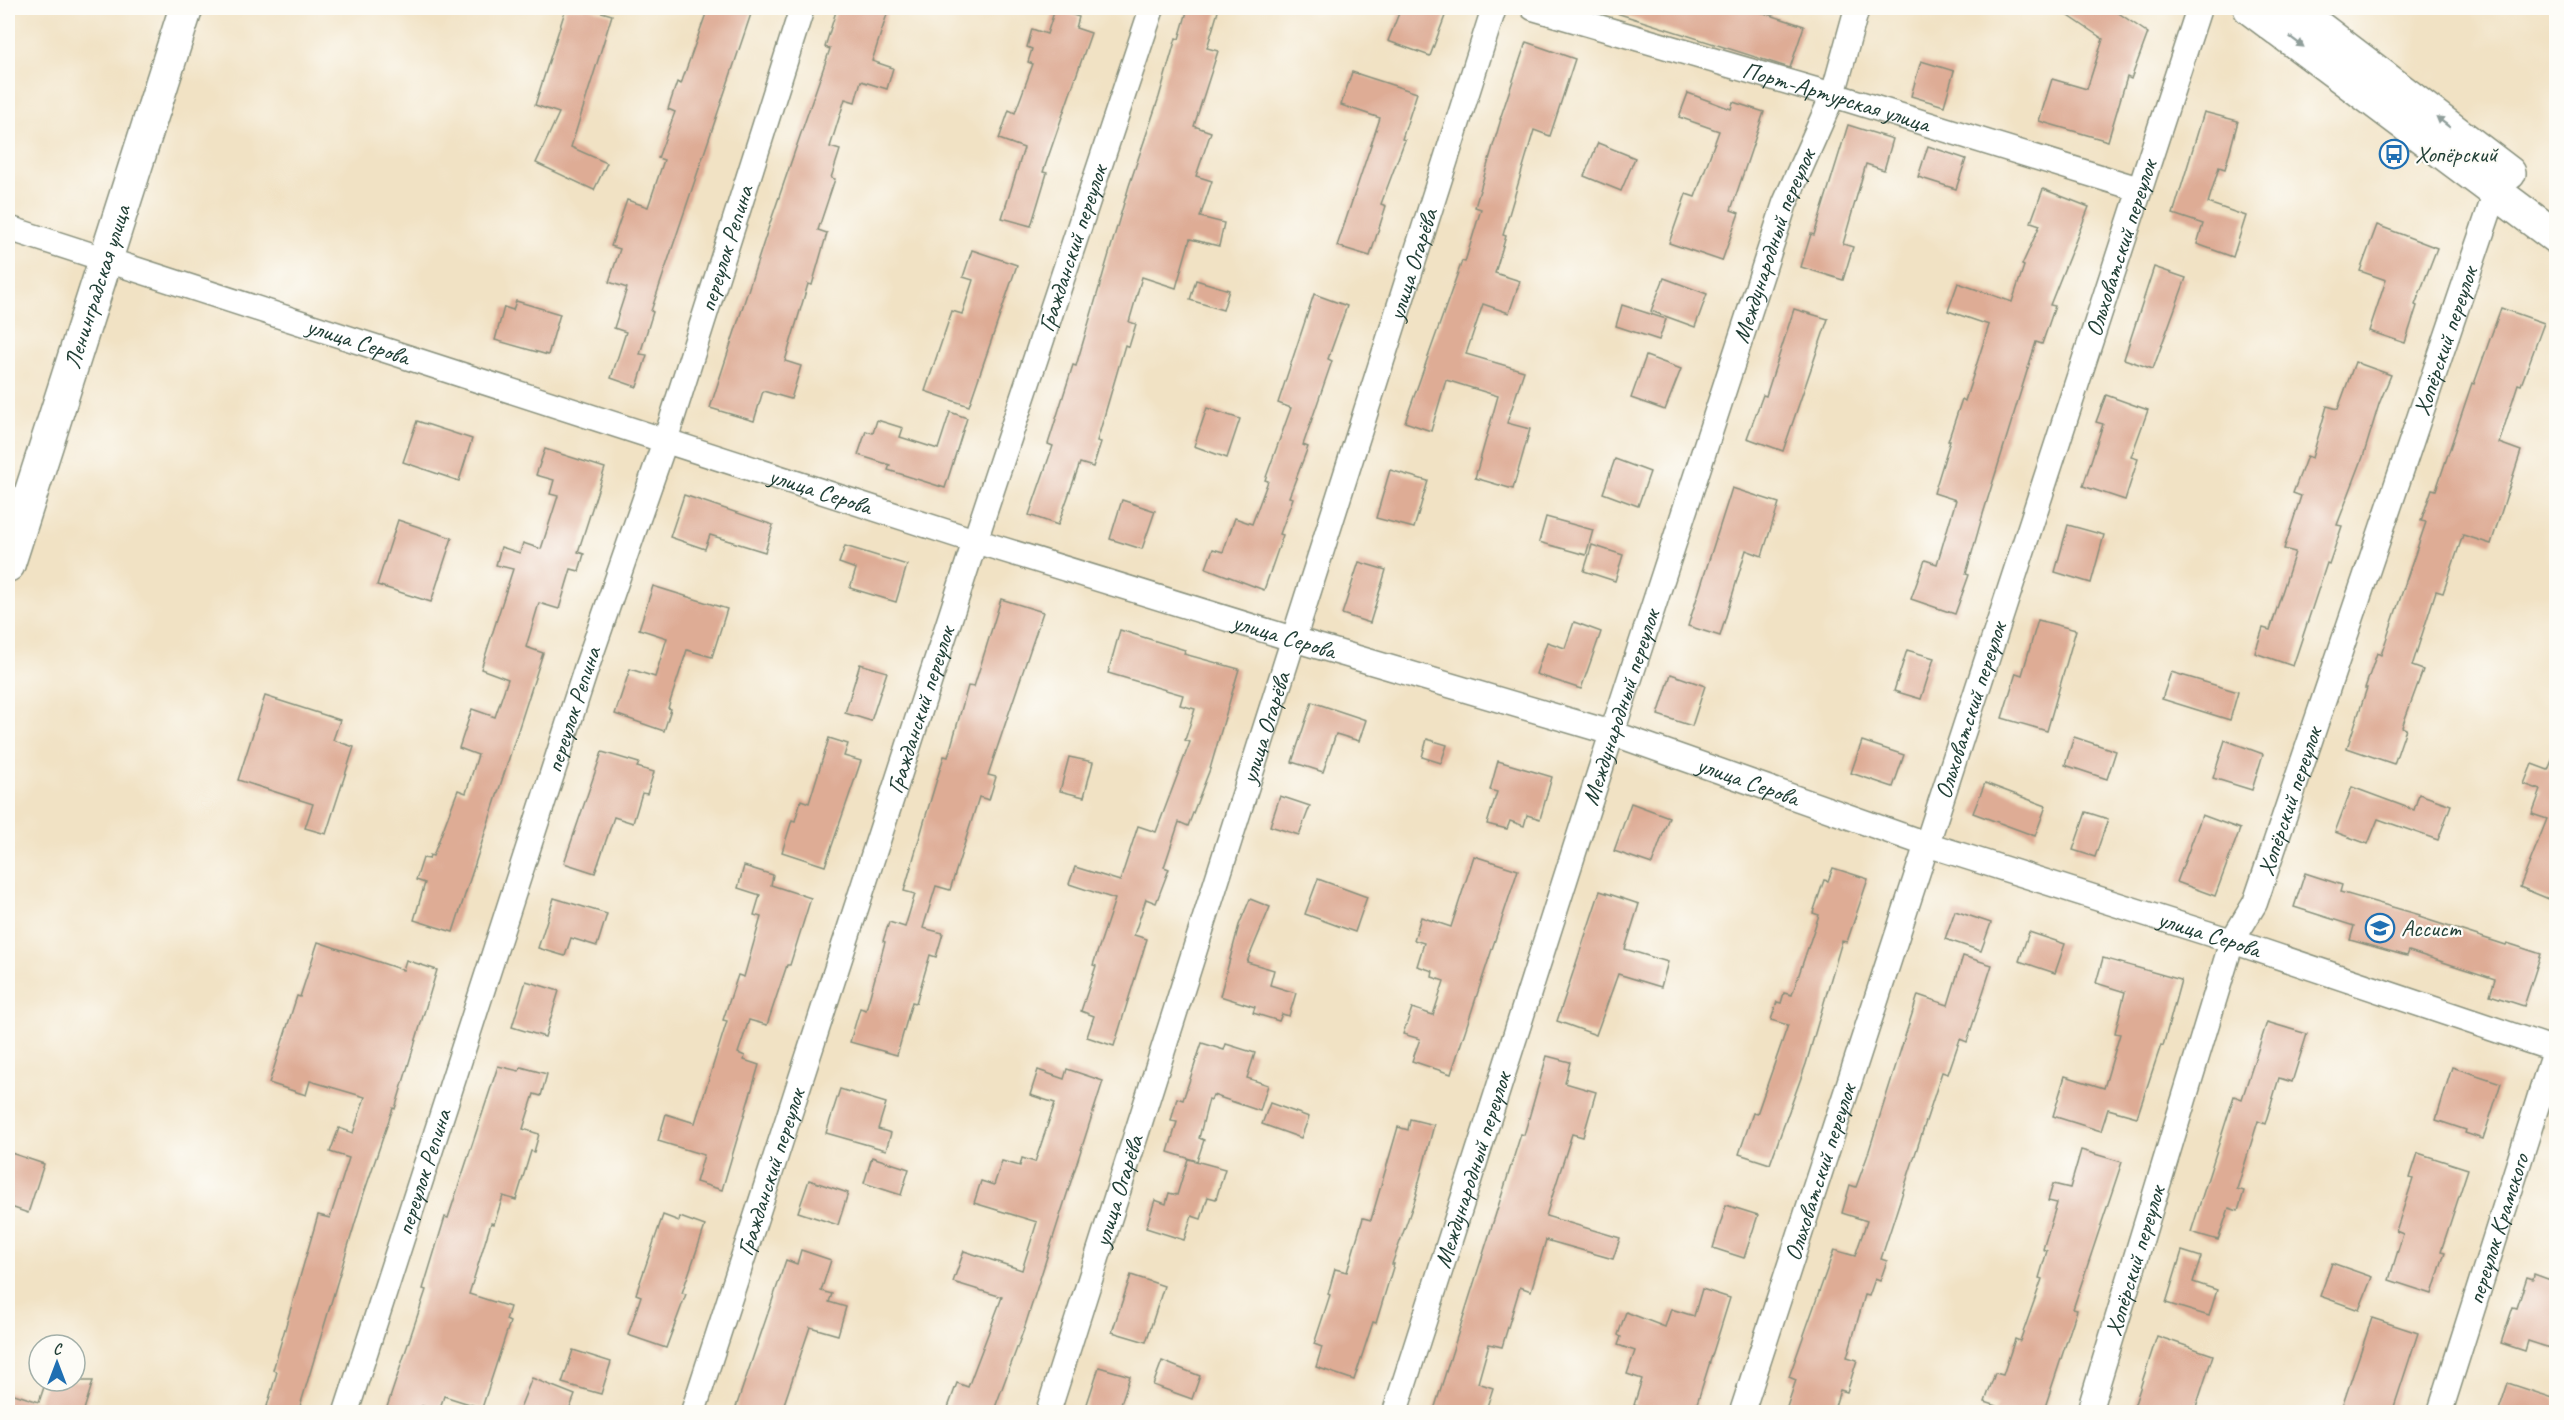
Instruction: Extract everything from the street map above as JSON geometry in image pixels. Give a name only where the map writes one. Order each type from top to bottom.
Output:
[{"type":"main road","name":"Ленинградская улица","points":[[8,565],[104,258],[186,8]]},
{"type":"main road","points":[[2250,8],[2556,237]]},
{"type":"main road","points":[[2293,8],[2556,208]]},
{"type":"street","name":"переулок Репина","points":[[346,1413],[586,669],[665,441],[802,8]]},
{"type":"street","name":"Гражданский переулок","points":[[693,1413],[975,541],[1152,8]]},
{"type":"street","name":"улица Огарёва","points":[[1048,1413],[1494,8]]},
{"type":"street","name":"Порт-Артурская улица","points":[[1533,8],[1833,94],[2139,189]]},
{"type":"street","name":"Международный переулок","points":[[1395,1413],[1612,733],[1785,203],[1833,94],[1857,8]]},
{"type":"street","name":"Ольховатский переулок","points":[[1742,1413],[2199,8]]},
{"type":"street","name":"Хопёрский переулок","points":[[2089,1413],[2232,941],[2255,903],[2496,191]]},
{"type":"street","name":"улица Серова","points":[[8,228],[975,541],[1293,639],[1612,733],[1926,843],[2556,1048]]},
{"type":"street","name":"переулок Крамского","points":[[2440,1413],[2556,1048]]},
{"type":"building","points":[[566,8],[588,8],[612,15],[571,147],[607,163],[594,190],[536,163],[559,113],[535,105]]},
{"type":"building","points":[[708,8],[753,8],[651,311],[653,312],[640,354],[647,355],[637,387],[611,378],[626,332],[614,328],[627,288],[609,282],[620,249],[611,246],[627,200],[648,207],[664,160],[658,158],[675,112],[668,109],[677,82],[681,84]]},
{"type":"building","points":[[837,8],[889,8],[872,61],[893,68],[887,89],[861,81],[855,102],[845,99],[830,147],[840,150],[831,178],[835,179],[818,230],[827,233],[812,285],[808,284],[785,361],[801,366],[791,399],[763,391],[754,421],[710,408],[830,49],[825,47]]},
{"type":"building","points":[[1188,8],[1219,8],[1207,48],[1218,51],[1194,126],[1211,132],[1196,176],[1212,181],[1200,217],[1224,223],[1219,246],[1190,239],[1176,288],[1142,277],[1129,322],[1136,324],[1129,347],[1125,345],[1097,441],[1101,442],[1093,467],[1080,463],[1058,525],[1029,515],[1053,446],[1048,444],[1073,365],[1076,366],[1129,186],[1176,38],[1179,39]]},
{"type":"building","points":[[1401,8],[1448,8],[1430,56],[1388,41]]},
{"type":"building","points":[[1611,8],[1748,8],[1804,26],[1790,68],[1610,11]]},
{"type":"building","points":[[2057,8],[2111,8],[2148,33],[2131,79],[2127,77],[2108,141],[2039,121],[2052,79],[2087,89],[2103,39]]},
{"type":"building","points":[[1055,9],[1079,17],[1076,28],[1091,33],[1043,172],[1047,173],[1031,226],[1002,218],[1024,148],[999,139],[1009,110],[1015,113],[1033,64],[1028,62],[1032,49],[1027,47],[1032,29],[1047,34]]},
{"type":"building","points":[[1526,42],[1575,59],[1550,136],[1534,130],[1503,235],[1506,236],[1495,273],[1520,281],[1509,313],[1483,304],[1466,354],[1524,371],[1507,423],[1530,429],[1513,489],[1475,478],[1498,396],[1446,380],[1431,431],[1405,422],[1462,261],[1465,262],[1481,209],[1475,207],[1500,119]]},
{"type":"building","points":[[1921,61],[1954,71],[1944,106],[1911,96]]},
{"type":"building","points":[[1352,72],[1417,93],[1402,139],[1405,140],[1381,204],[1386,206],[1370,256],[1337,246],[1380,118],[1341,105]]},
{"type":"building","points":[[1688,93],[1731,109],[1733,102],[1764,112],[1731,210],[1739,213],[1722,261],[1669,243],[1686,194],[1695,197],[1719,131],[1679,117]]},
{"type":"building","points":[[2204,112],[2238,121],[2225,169],[2219,167],[2208,203],[2246,216],[2233,257],[2197,244],[2203,224],[2173,214]]},
{"type":"building","points":[[1848,125],[1893,139],[1884,170],[1866,164],[1843,244],[1853,247],[1843,280],[1801,267],[1811,234],[1814,235]]},
{"type":"building","points":[[1598,143],[1635,158],[1621,191],[1584,176]]},
{"type":"building","points":[[1928,146],[1966,159],[1956,189],[1918,177]]},
{"type":"building","points":[[2043,189],[2089,207],[2050,305],[2055,306],[2042,344],[2036,342],[1983,514],[1966,574],[1969,575],[1955,614],[1911,599],[1925,560],[1937,564],[1956,500],[1934,493],[1950,441],[1948,441],[1962,399],[1965,401],[1989,325],[1948,311],[1958,283],[2012,302],[2024,266],[2022,265],[2040,225],[2031,222]]},
{"type":"building","points":[[2377,225],[2437,248],[2415,305],[2417,306],[2405,343],[2369,331],[2386,280],[2360,271]]},
{"type":"building","points":[[972,250],[1017,265],[969,406],[925,391],[952,311],[962,314],[973,280],[963,277]]},
{"type":"building","points":[[2154,267],[2186,278],[2153,369],[2124,359]]},
{"type":"building","points":[[1664,278],[1707,294],[1695,327],[1651,311]]},
{"type":"building","points":[[1196,280],[1229,290],[1223,310],[1190,300]]},
{"type":"building","points":[[1314,294],[1347,306],[1328,359],[1332,361],[1303,445],[1308,447],[1289,497],[1293,498],[1264,590],[1206,568],[1213,549],[1223,552],[1235,518],[1252,524],[1291,408],[1278,403]]},
{"type":"building","points":[[516,301],[560,314],[548,355],[495,340],[504,307],[513,310]]},
{"type":"building","points":[[1622,305],[1666,319],[1659,340],[1616,326]]},
{"type":"building","points":[[2501,308],[2544,323],[2521,385],[2518,384],[2499,443],[2521,451],[2491,544],[2463,535],[2443,593],[2436,591],[2412,666],[2423,670],[2402,727],[2406,729],[2394,764],[2347,748],[2377,653],[2381,655],[2426,522],[2421,521],[2432,489],[2436,490],[2472,383],[2474,384]]},
{"type":"building","points":[[1794,309],[1828,319],[1783,451],[1747,438],[1763,395],[1766,396]]},
{"type":"building","points":[[1646,356],[1681,369],[1665,410],[1631,398]]},
{"type":"building","points":[[2355,362],[2391,375],[2337,525],[2342,526],[2329,564],[2327,563],[2293,666],[2255,653],[2263,628],[2270,630],[2295,552],[2284,549],[2301,496],[2293,493],[2307,456],[2312,458],[2327,406],[2338,409]]},
{"type":"building","points":[[2106,395],[2148,410],[2131,457],[2138,459],[2125,500],[2083,486],[2103,424],[2096,422]]},
{"type":"building","points":[[1207,408],[1240,419],[1227,458],[1194,446]]},
{"type":"building","points":[[950,412],[967,418],[945,488],[888,470],[890,465],[858,455],[866,431],[873,433],[877,420],[903,428],[900,437],[938,449]]},
{"type":"building","points":[[417,421],[472,439],[459,481],[403,462]]},
{"type":"building","points":[[545,449],[605,468],[578,552],[584,554],[579,571],[571,569],[559,609],[539,603],[526,647],[543,653],[453,932],[414,920],[425,883],[416,880],[423,858],[429,859],[430,855],[433,856],[458,790],[466,793],[478,755],[459,748],[472,709],[495,717],[508,679],[481,669],[513,569],[496,565],[501,547],[520,553],[523,543],[541,549],[558,496],[550,494],[554,480],[536,475]]},
{"type":"building","points":[[1615,459],[1650,472],[1638,506],[1603,493]]},
{"type":"building","points":[[1390,470],[1428,481],[1414,528],[1376,518]]},
{"type":"building","points":[[1732,488],[1779,503],[1762,556],[1746,550],[1720,636],[1688,626]]},
{"type":"building","points":[[684,495],[773,525],[765,552],[710,535],[705,549],[670,537]]},
{"type":"building","points":[[1122,500],[1155,511],[1142,549],[1110,539]]},
{"type":"building","points":[[1546,517],[1593,530],[1586,555],[1539,542]]},
{"type":"building","points":[[398,520],[452,538],[431,602],[377,585]]},
{"type":"building","points":[[2068,525],[2104,535],[2091,583],[2055,572]]},
{"type":"building","points":[[1592,545],[1623,555],[1615,581],[1584,571]]},
{"type":"building","points":[[845,546],[907,565],[896,602],[850,588],[856,569],[839,563]]},
{"type":"building","points":[[1359,562],[1386,570],[1370,623],[1342,614]]},
{"type":"building","points":[[653,586],[727,609],[712,657],[687,650],[668,708],[671,709],[664,731],[615,714],[630,669],[655,677],[667,638],[639,629]]},
{"type":"building","points":[[1001,599],[1043,612],[988,775],[996,777],[989,800],[979,797],[950,890],[936,886],[923,928],[943,933],[936,957],[930,955],[916,1003],[912,1002],[897,1055],[850,1042],[860,1008],[866,1010],[889,922],[905,927],[915,894],[904,891],[924,822],[944,756],[948,757],[968,686],[974,687]]},
{"type":"building","points":[[2038,620],[2076,630],[2047,731],[2002,718],[2016,673],[2022,675]]},
{"type":"building","points":[[1574,622],[1601,632],[1581,689],[1536,674],[1547,642],[1565,648]]},
{"type":"building","points":[[1120,630],[1185,650],[1184,654],[1239,669],[1210,769],[1188,826],[1179,822],[1164,867],[1169,869],[1156,903],[1146,899],[1134,935],[1147,939],[1114,1046],[1087,1037],[1094,1016],[1081,1011],[1096,966],[1093,965],[1115,899],[1069,884],[1075,867],[1120,881],[1138,826],[1156,832],[1190,742],[1185,740],[1195,709],[1180,705],[1183,695],[1108,673]]},
{"type":"building","points":[[1907,650],[1934,658],[1921,699],[1894,691]]},
{"type":"building","points":[[860,664],[887,672],[871,721],[845,713]]},
{"type":"building","points":[[2171,672],[2238,692],[2230,720],[2162,699]]},
{"type":"building","points":[[1671,674],[1705,686],[1692,726],[1658,715]]},
{"type":"building","points":[[265,696],[340,720],[333,740],[354,747],[326,834],[305,828],[313,804],[238,780]]},
{"type":"building","points":[[1312,702],[1366,720],[1359,741],[1336,734],[1323,772],[1292,762]]},
{"type":"building","points":[[2074,737],[2116,751],[2107,779],[2065,765]]},
{"type":"building","points":[[829,738],[848,744],[844,756],[861,761],[825,866],[782,852],[801,800],[809,803]]},
{"type":"building","points":[[1427,739],[1447,745],[1441,763],[1422,757]]},
{"type":"building","points":[[2225,740],[2263,754],[2252,790],[2213,778]]},
{"type":"building","points":[[1862,741],[1904,755],[1893,787],[1851,773]]},
{"type":"building","points":[[602,752],[639,763],[637,767],[654,772],[647,794],[642,793],[633,823],[614,817],[595,873],[564,863]]},
{"type":"building","points":[[2555,753],[2556,902],[2520,887],[2547,819],[2532,814],[2541,790],[2524,784],[2532,764],[2548,770]]},
{"type":"building","points":[[1069,757],[1093,762],[1084,797],[1060,791]]},
{"type":"building","points":[[1498,761],[1552,777],[1540,819],[1527,815],[1524,826],[1510,821],[1507,829],[1487,824],[1497,792],[1490,790]]},
{"type":"building","points":[[1985,783],[2046,806],[2035,836],[1973,813]]},
{"type":"building","points":[[2352,787],[2414,810],[2419,794],[2451,805],[2438,840],[2378,819],[2368,844],[2335,832]]},
{"type":"building","points":[[1280,796],[1310,806],[1299,835],[1270,826]]},
{"type":"building","points":[[1631,803],[1669,817],[1652,864],[1614,851]]},
{"type":"building","points":[[2086,812],[2108,819],[2095,857],[2073,850]]},
{"type":"building","points":[[2202,815],[2240,829],[2215,896],[2177,882]]},
{"type":"building","points":[[1474,856],[1518,870],[1451,1074],[1412,1061],[1420,1039],[1403,1034],[1412,1008],[1433,1015],[1444,981],[1432,977],[1433,971],[1417,966],[1424,943],[1414,940],[1421,917],[1451,927]]},
{"type":"building","points":[[744,866],[773,875],[771,885],[811,898],[790,965],[787,965],[767,1025],[749,1020],[738,1053],[745,1056],[744,1060],[759,1065],[722,1190],[696,1182],[704,1155],[658,1141],[666,1114],[695,1123],[727,1021],[723,1020],[738,975],[744,977],[761,917],[754,915],[760,895],[738,888]]},
{"type":"building","points":[[1833,868],[1868,879],[1847,942],[1842,941],[1806,1064],[1770,1164],[1739,1154],[1753,1113],[1757,1114],[1788,1025],[1771,1020],[1777,1002],[1781,1003],[1784,993],[1792,995],[1819,915],[1813,913],[1824,880],[1828,881]]},
{"type":"building","points":[[2305,873],[2342,885],[2340,892],[2541,954],[2524,1006],[2490,995],[2495,979],[2409,951],[2407,956],[2350,940],[2354,926],[2294,907]]},
{"type":"building","points":[[1318,879],[1367,897],[1355,932],[1305,914]]},
{"type":"building","points":[[1600,891],[1639,904],[1625,949],[1668,962],[1661,987],[1618,974],[1596,1035],[1557,1021]]},
{"type":"building","points":[[554,898],[607,914],[597,946],[571,938],[565,956],[538,948]]},
{"type":"building","points":[[1250,899],[1270,907],[1247,962],[1274,970],[1270,985],[1296,993],[1289,1016],[1282,1014],[1279,1021],[1253,1013],[1255,1007],[1220,996],[1239,925]]},
{"type":"building","points":[[1955,911],[1991,923],[1981,951],[1945,939]]},
{"type":"building","points":[[2029,932],[2065,944],[2055,973],[2019,961]]},
{"type":"building","points":[[318,942],[403,970],[406,960],[437,970],[395,1109],[393,1108],[364,1193],[298,1413],[265,1413],[277,1372],[273,1370],[318,1215],[330,1218],[349,1158],[330,1152],[339,1128],[353,1133],[365,1097],[310,1081],[306,1095],[269,1083],[297,996],[300,997]]},
{"type":"building","points":[[1963,956],[1992,965],[1967,1042],[1960,1039],[1948,1074],[1942,1072],[1881,1259],[1887,1261],[1880,1281],[1875,1279],[1869,1296],[1865,1295],[1847,1357],[1857,1360],[1847,1392],[1840,1390],[1833,1413],[1785,1413],[1796,1380],[1789,1377],[1834,1250],[1855,1256],[1867,1221],[1842,1213],[1850,1185],[1856,1187],[1867,1157],[1918,995],[1948,1005]]},
{"type":"building","points":[[2103,958],[2181,980],[2163,1046],[2161,1045],[2137,1117],[2108,1109],[2101,1131],[2053,1116],[2065,1076],[2104,1088],[2120,1034],[2115,1033],[2125,992],[2096,983]]},
{"type":"building","points":[[526,981],[559,991],[545,1037],[512,1027]]},
{"type":"building","points":[[2267,1022],[2307,1034],[2292,1082],[2279,1078],[2265,1124],[2258,1121],[2237,1189],[2244,1191],[2238,1211],[2229,1208],[2218,1240],[2191,1232],[2234,1096],[2242,1099]]},
{"type":"building","points":[[1202,1043],[1224,1050],[1226,1044],[1255,1053],[1247,1078],[1268,1085],[1260,1111],[1213,1095],[1211,1100],[1209,1099],[1199,1138],[1204,1140],[1197,1161],[1168,1152],[1177,1122],[1171,1121],[1177,1098],[1183,1100]]},
{"type":"building","points":[[1547,1056],[1570,1062],[1565,1083],[1596,1092],[1583,1137],[1572,1134],[1546,1216],[1620,1238],[1613,1259],[1546,1240],[1531,1291],[1520,1287],[1502,1347],[1489,1344],[1478,1383],[1493,1388],[1485,1413],[1433,1413],[1521,1134],[1524,1135]]},
{"type":"building","points":[[498,1066],[519,1071],[521,1067],[547,1074],[541,1096],[534,1094],[523,1129],[539,1134],[534,1152],[531,1151],[516,1200],[503,1196],[494,1224],[491,1223],[469,1294],[510,1307],[506,1320],[510,1322],[482,1408],[444,1396],[439,1411],[422,1406],[420,1413],[385,1413],[426,1290],[423,1289],[445,1217],[448,1218]]},
{"type":"building","points":[[2452,1067],[2501,1083],[2483,1139],[2465,1133],[2466,1130],[2436,1120]]},
{"type":"building","points":[[1067,1069],[1103,1081],[1024,1329],[993,1413],[946,1413],[957,1383],[968,1387],[1002,1297],[953,1282],[964,1251],[1022,1270],[1037,1222],[974,1203],[981,1181],[994,1185],[1002,1161],[1020,1166],[1022,1158],[1035,1162],[1055,1103],[1030,1095],[1038,1070],[1064,1079]]},
{"type":"building","points":[[840,1089],[886,1103],[878,1129],[891,1133],[886,1150],[826,1133]]},
{"type":"building","points":[[1270,1103],[1309,1117],[1301,1138],[1262,1124]]},
{"type":"building","points":[[1410,1119],[1434,1125],[1417,1194],[1392,1264],[1394,1264],[1376,1323],[1373,1322],[1354,1380],[1316,1367],[1322,1347],[1314,1344],[1330,1295],[1328,1294],[1335,1269],[1347,1272],[1363,1218],[1371,1220],[1398,1127],[1408,1130]]},
{"type":"building","points":[[2081,1150],[2122,1162],[2073,1309],[2077,1310],[2055,1377],[2043,1413],[1994,1413],[1997,1406],[1985,1402],[1995,1373],[2003,1375],[2015,1339],[2020,1341],[2042,1279],[2039,1278],[2047,1251],[2043,1249],[2057,1203],[2048,1201],[2053,1184],[2070,1188]]},
{"type":"building","points":[[8,1152],[44,1164],[28,1213],[8,1206]]},
{"type":"building","points":[[2418,1153],[2468,1169],[2441,1251],[2445,1252],[2432,1294],[2389,1280],[2403,1234],[2396,1231],[2413,1179],[2410,1178]]},
{"type":"building","points":[[872,1157],[909,1169],[901,1195],[864,1183]]},
{"type":"building","points":[[1188,1159],[1225,1169],[1216,1199],[1208,1197],[1201,1219],[1192,1216],[1184,1240],[1146,1228],[1155,1200],[1166,1204],[1169,1193],[1177,1195]]},
{"type":"building","points":[[809,1180],[848,1193],[838,1225],[798,1212]]},
{"type":"building","points":[[1726,1205],[1758,1215],[1744,1258],[1713,1248]]},
{"type":"building","points":[[663,1215],[679,1221],[680,1217],[705,1226],[682,1293],[686,1294],[666,1348],[628,1335],[641,1296],[636,1294]]},
{"type":"building","points":[[801,1250],[831,1260],[821,1291],[832,1294],[829,1302],[846,1307],[838,1335],[810,1327],[781,1413],[734,1413],[786,1260],[797,1264]]},
{"type":"building","points":[[2182,1251],[2201,1257],[2193,1282],[2217,1290],[2209,1316],[2166,1303]]},
{"type":"building","points":[[2332,1263],[2372,1277],[2359,1310],[2320,1296]]},
{"type":"building","points":[[2534,1274],[2556,1282],[2556,1350],[2528,1341],[2525,1351],[2501,1343],[2513,1307],[2517,1308],[2527,1277],[2533,1279]]},
{"type":"building","points":[[1131,1275],[1164,1286],[1146,1342],[1112,1332]]},
{"type":"building","points":[[1702,1289],[1730,1298],[1694,1413],[1678,1413],[1662,1408],[1660,1413],[1657,1413],[1634,1405],[1642,1379],[1627,1374],[1635,1351],[1618,1345],[1621,1337],[1618,1335],[1626,1312],[1665,1327],[1671,1309],[1694,1316]]},
{"type":"building","points":[[2372,1318],[2418,1333],[2392,1413],[2340,1413]]},
{"type":"building","points":[[2157,1336],[2213,1355],[2194,1413],[2132,1413]]},
{"type":"building","points":[[573,1350],[611,1362],[601,1394],[562,1383]]},
{"type":"building","points":[[1162,1361],[1200,1376],[1192,1399],[1153,1385]]},
{"type":"building","points":[[1099,1367],[1130,1376],[1118,1413],[1084,1413]]},
{"type":"building","points":[[532,1378],[575,1395],[568,1413],[518,1413]]},
{"type":"building","points":[[87,1381],[93,1381],[83,1413],[8,1413],[8,1392],[39,1402],[42,1393],[87,1393]]},
{"type":"building","points":[[2508,1383],[2556,1399],[2556,1413],[2498,1413]]},
{"type":"place","name":"Хопёрский","points":[[2394,154]]},
{"type":"place","name":"Ассист","points":[[2380,928]]}]
